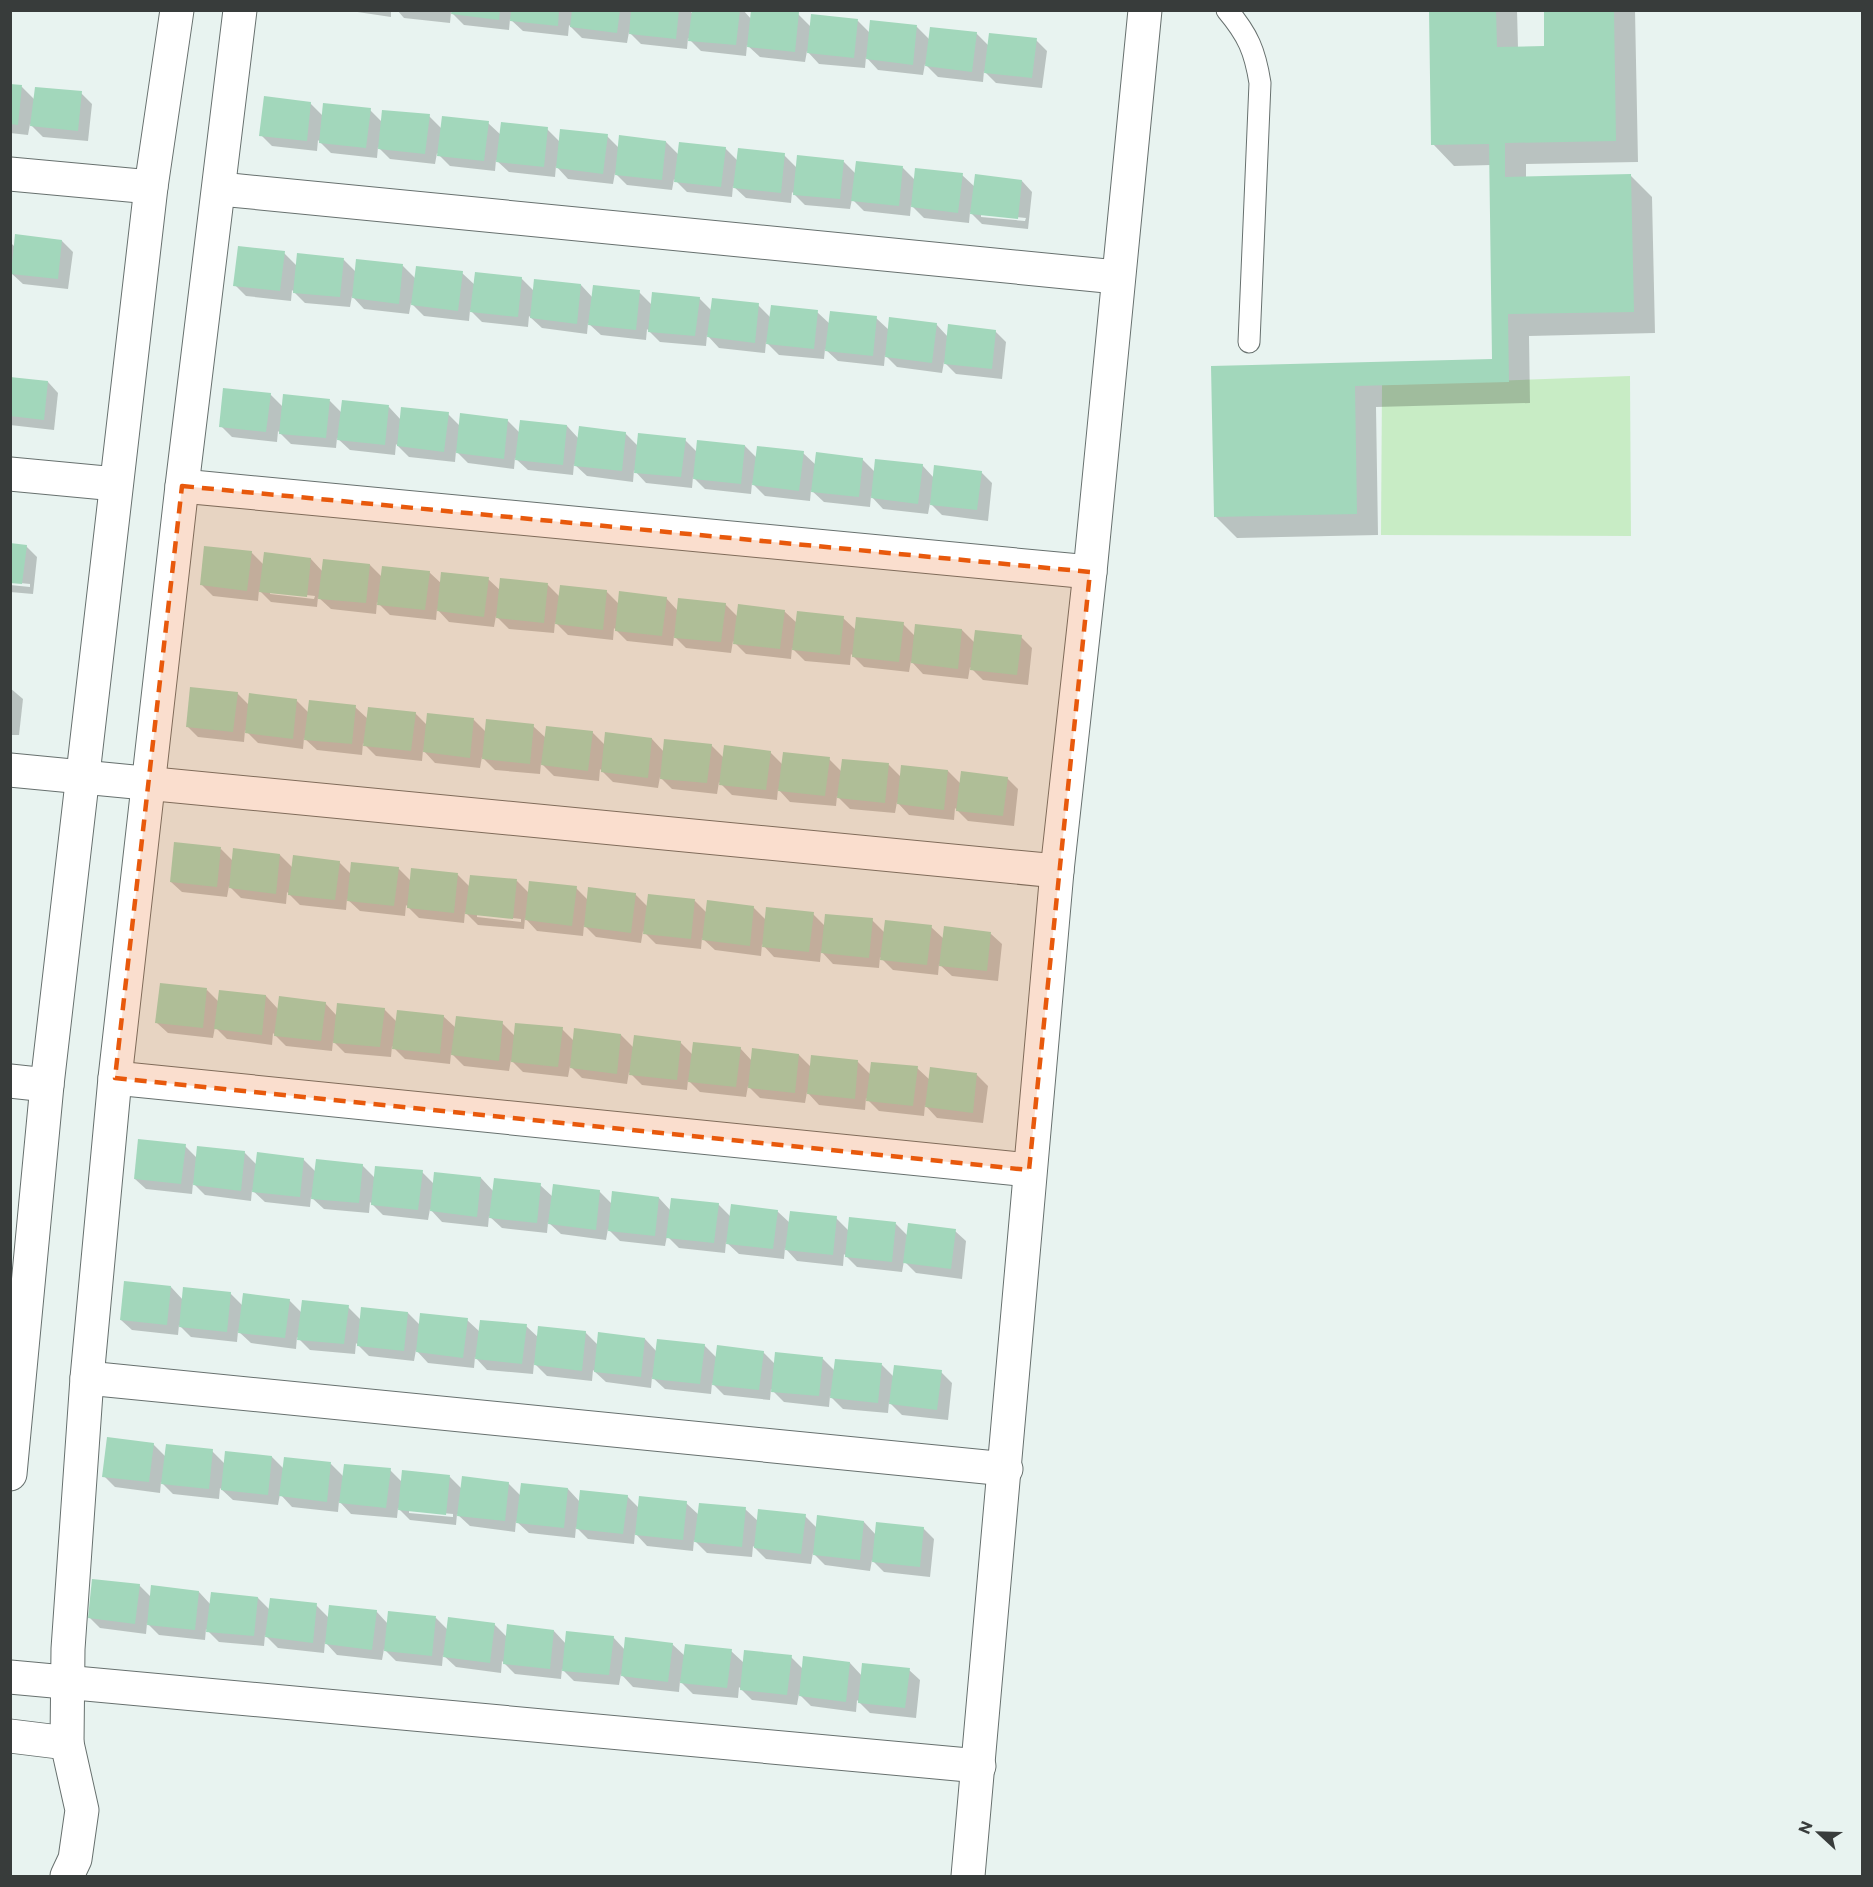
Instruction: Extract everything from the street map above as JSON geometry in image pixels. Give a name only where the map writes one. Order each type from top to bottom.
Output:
[{"type":"street","points":[[10,1474],[14,1378],[47,1085],[151,188],[177,10]]},
{"type":"street","points":[[66,1876],[75,1859],[82,1810],[67,1743],[68,1681],[87,1378],[115,1078],[182,486],[240,10]]},
{"type":"street","points":[[968,1876],[1006,1469],[1029,1170],[1057,871],[1090,572],[1117,277],[1145,10]]},
{"type":"street","points":[[10,174],[151,188]]},
{"type":"street","points":[[220,189],[1117,277]]},
{"type":"street","points":[[10,474],[116,484]]},
{"type":"street","points":[[182,486],[1090,572]]},
{"type":"street","points":[[10,770],[1057,871]]},
{"type":"street","points":[[115,1078],[1029,1170]]},
{"type":"street","points":[[10,1081],[47,1085]]},
{"type":"street","points":[[87,1378],[1006,1469]]},
{"type":"street","points":[[10,1677],[979,1766]]},
{"type":"street","points":[[10,1736],[67,1743]]},
{"type":"lane","points":[[1227,10],[1242,28],[1255,53],[1260,83],[1249,342]]},
{"type":"highlighted area","points":[[182,486],[1090,572],[1029,1170],[115,1078]]},
{"type":"green space","points":[[1630,376],[1631,536],[1381,535],[1382,385]]},
{"type":"building","points":[[452,10],[500,10],[499,20],[451,14]]},
{"type":"building","points":[[511,10],[559,10],[558,26],[510,21]]},
{"type":"building","points":[[572,10],[620,10],[617,33],[570,27]]},
{"type":"building","points":[[631,10],[679,10],[676,39],[629,34]]},
{"type":"building","points":[[692,10],[740,10],[736,45],[688,41]]},
{"type":"building","points":[[751,10],[799,12],[795,52],[747,47]]},
{"type":"building","points":[[1429,10],[1496,10],[1497,47],[1544,46],[1544,10],[1614,10],[1616,141],[1505,143],[1505,177],[1631,174],[1634,312],[1508,314],[1509,382],[1355,386],[1357,514],[1214,517],[1211,366],[1492,359],[1489,144],[1431,145]]},
{"type":"building","points":[[811,14],[858,19],[854,58],[807,53]]},
{"type":"building","points":[[870,20],[917,25],[913,65],[866,59]]},
{"type":"building","points":[[930,27],[977,32],[972,72],[925,66]]},
{"type":"building","points":[[989,33],[1037,38],[1032,78],[984,73]]},
{"type":"building","points":[[10,84],[22,85],[18,125],[10,124]]},
{"type":"building","points":[[35,87],[82,91],[78,131],[30,126]]},
{"type":"building","points":[[264,96],[311,102],[307,141],[259,136]]},
{"type":"building","points":[[323,103],[371,108],[366,148],[319,143]]},
{"type":"building","points":[[382,110],[430,114],[425,154],[378,149]]},
{"type":"building","points":[[442,116],[489,121],[484,161],[437,156]]},
{"type":"building","points":[[501,122],[548,127],[544,167],[496,162]]},
{"type":"building","points":[[560,129],[608,134],[603,174],[556,168]]},
{"type":"building","points":[[619,135],[666,141],[662,180],[615,175]]},
{"type":"building","points":[[679,142],[726,147],[721,187],[674,182]]},
{"type":"building","points":[[738,148],[785,153],[781,193],[733,188]]},
{"type":"building","points":[[797,155],[844,160],[840,199],[793,195]]},
{"type":"building","points":[[856,161],[903,166],[899,206],[851,201]]},
{"type":"building","points":[[915,168],[963,173],[958,213],[911,207]]},
{"type":"building","points":[[975,174],[1022,180],[1018,219],[970,214]]},
{"type":"building","points":[[15,234],[62,240],[58,279],[11,274]]},
{"type":"building","points":[[238,246],[285,251],[280,291],[233,286]]},
{"type":"building","points":[[297,253],[344,258],[340,297],[293,293]]},
{"type":"building","points":[[356,259],[403,264],[399,304],[352,298]]},
{"type":"building","points":[[416,266],[463,271],[458,311],[411,305]]},
{"type":"building","points":[[475,272],[522,277],[518,317],[470,312]]},
{"type":"building","points":[[534,279],[581,284],[577,324],[530,318]]},
{"type":"building","points":[[593,285],[640,290],[636,330],[588,325]]},
{"type":"building","points":[[652,292],[700,297],[695,336],[648,332]]},
{"type":"building","points":[[712,298],[759,303],[755,343],[707,337]]},
{"type":"building","points":[[771,305],[818,310],[814,349],[766,344]]},
{"type":"building","points":[[830,311],[877,316],[873,356],[825,351]]},
{"type":"building","points":[[889,317],[937,323],[932,363],[885,357]]},
{"type":"building","points":[[948,324],[996,330],[992,369],[944,364]]},
{"type":"building","points":[[10,377],[48,381],[44,420],[10,416]]},
{"type":"building","points":[[223,388],[271,393],[266,432],[219,427]]},
{"type":"building","points":[[283,394],[330,399],[326,438],[279,434]]},
{"type":"building","points":[[342,400],[389,405],[385,445],[337,440]]},
{"type":"building","points":[[401,407],[449,412],[444,452],[397,446]]},
{"type":"building","points":[[460,413],[508,419],[504,459],[456,453]]},
{"type":"building","points":[[520,420],[567,425],[563,465],[515,460]]},
{"type":"building","points":[[579,426],[626,432],[622,471],[574,466]]},
{"type":"building","points":[[638,433],[686,438],[681,477],[634,473]]},
{"type":"building","points":[[697,440],[745,445],[741,484],[693,479]]},
{"type":"building","points":[[757,446],[804,451],[799,491],[752,485]]},
{"type":"building","points":[[816,452],[863,458],[859,497],[811,492]]},
{"type":"building","points":[[875,459],[923,464],[918,504],[871,498]]},
{"type":"building","points":[[934,465],[982,471],[977,510],[930,505]]},
{"type":"building","points":[[10,543],[27,545],[22,584],[10,583]]},
{"type":"building","points":[[204,546],[252,551],[247,591],[200,585]]},
{"type":"building","points":[[264,552],[311,558],[307,597],[259,592]]},
{"type":"building","points":[[323,559],[370,564],[366,603],[318,599]]},
{"type":"building","points":[[382,566],[430,571],[425,610],[377,605]]},
{"type":"building","points":[[441,572],[489,577],[484,617],[437,611]]},
{"type":"building","points":[[500,578],[548,583],[544,623],[496,618]]},
{"type":"building","points":[[560,585],[607,590],[603,630],[555,624]]},
{"type":"building","points":[[619,591],[667,597],[662,636],[615,631]]},
{"type":"building","points":[[678,598],[726,603],[721,642],[674,638]]},
{"type":"building","points":[[738,604],[785,610],[780,649],[733,644]]},
{"type":"building","points":[[797,611],[844,616],[840,655],[792,650]]},
{"type":"building","points":[[856,617],[904,622],[899,662],[852,657]]},
{"type":"building","points":[[915,624],[962,629],[958,669],[911,663]]},
{"type":"building","points":[[975,630],[1022,635],[1017,675],[970,670]]},
{"type":"building","points":[[190,687],[238,692],[233,732],[186,727]]},
{"type":"building","points":[[249,693],[297,699],[293,739],[245,733]]},
{"type":"building","points":[[309,700],[356,705],[352,744],[304,740]]},
{"type":"building","points":[[368,707],[416,712],[411,751],[363,746]]},
{"type":"building","points":[[427,713],[474,718],[470,758],[423,752]]},
{"type":"building","points":[[486,719],[534,724],[530,764],[482,759]]},
{"type":"building","points":[[546,726],[593,731],[588,771],[541,765]]},
{"type":"building","points":[[605,732],[652,738],[648,778],[601,772]]},
{"type":"building","points":[[664,739],[712,744],[707,783],[660,779]]},
{"type":"building","points":[[724,745],[771,751],[766,790],[719,785]]},
{"type":"building","points":[[783,752],[830,757],[825,796],[778,791]]},
{"type":"building","points":[[842,759],[889,763],[885,803],[837,798]]},
{"type":"building","points":[[901,765],[948,770],[944,810],[897,804]]},
{"type":"building","points":[[961,771],[1008,777],[1003,816],[956,811]]},
{"type":"building","points":[[174,842],[221,847],[217,887],[170,882]]},
{"type":"building","points":[[233,848],[280,854],[276,894],[229,888]]},
{"type":"building","points":[[293,855],[340,861],[335,900],[288,895]]},
{"type":"building","points":[[351,862],[399,867],[394,906],[347,901]]},
{"type":"building","points":[[411,868],[458,873],[454,913],[407,908]]},
{"type":"building","points":[[470,875],[517,879],[513,919],[465,914]]},
{"type":"building","points":[[529,881],[577,886],[572,926],[525,920]]},
{"type":"building","points":[[588,887],[636,893],[631,933],[584,927]]},
{"type":"building","points":[[648,894],[695,899],[691,939],[643,934]]},
{"type":"building","points":[[707,900],[754,906],[750,946],[702,940]]},
{"type":"building","points":[[766,907],[814,912],[809,952],[762,947]]},
{"type":"building","points":[[825,914],[873,918],[869,958],[821,953]]},
{"type":"building","points":[[885,920],[932,925],[927,965],[880,960]]},
{"type":"building","points":[[944,926],[991,932],[987,971],[939,966]]},
{"type":"building","points":[[160,983],[207,988],[203,1028],[155,1023]]},
{"type":"building","points":[[219,990],[266,995],[262,1035],[214,1029]]},
{"type":"building","points":[[279,996],[326,1002],[321,1041],[274,1036]]},
{"type":"building","points":[[337,1003],[385,1008],[380,1047],[333,1043]]},
{"type":"building","points":[[397,1010],[444,1015],[440,1054],[392,1049]]},
{"type":"building","points":[[456,1016],[503,1021],[499,1061],[451,1055]]},
{"type":"building","points":[[515,1023],[563,1027],[558,1067],[511,1062]]},
{"type":"building","points":[[574,1028],[621,1034],[617,1074],[570,1068]]},
{"type":"building","points":[[634,1035],[681,1041],[677,1080],[629,1075]]},
{"type":"building","points":[[693,1042],[741,1047],[736,1087],[688,1082]]},
{"type":"building","points":[[752,1048],[799,1054],[795,1093],[748,1088]]},
{"type":"building","points":[[811,1055],[858,1060],[855,1099],[807,1094]]},
{"type":"building","points":[[871,1062],[918,1066],[913,1106],[866,1101]]},
{"type":"building","points":[[930,1067],[977,1073],[973,1113],[925,1107]]},
{"type":"building","points":[[138,1139],[186,1144],[181,1184],[134,1179]]},
{"type":"building","points":[[197,1146],[245,1151],[241,1191],[193,1185]]},
{"type":"building","points":[[257,1152],[304,1158],[300,1197],[252,1192]]},
{"type":"building","points":[[316,1159],[363,1164],[359,1203],[311,1199]]},
{"type":"building","points":[[375,1166],[423,1170],[418,1210],[371,1205]]},
{"type":"building","points":[[434,1172],[481,1177],[477,1217],[430,1211]]},
{"type":"building","points":[[494,1178],[541,1183],[537,1223],[489,1218]]},
{"type":"building","points":[[553,1184],[600,1190],[596,1230],[548,1224]]},
{"type":"building","points":[[612,1191],[659,1197],[655,1236],[608,1231]]},
{"type":"building","points":[[671,1198],[719,1203],[714,1243],[666,1238]]},
{"type":"building","points":[[731,1204],[778,1210],[773,1249],[726,1244]]},
{"type":"building","points":[[790,1211],[837,1216],[833,1255],[785,1250]]},
{"type":"building","points":[[849,1217],[896,1222],[892,1262],[845,1257]]},
{"type":"building","points":[[908,1223],[956,1229],[951,1269],[903,1263]]},
{"type":"building","points":[[124,1281],[171,1286],[167,1325],[120,1320]]},
{"type":"building","points":[[183,1287],[231,1292],[227,1332],[179,1327]]},
{"type":"building","points":[[243,1293],[290,1299],[285,1338],[238,1333]]},
{"type":"building","points":[[302,1300],[349,1305],[344,1344],[297,1340]]},
{"type":"building","points":[[361,1307],[408,1312],[404,1351],[357,1346]]},
{"type":"building","points":[[420,1313],[468,1318],[463,1358],[416,1352]]},
{"type":"building","points":[[480,1320],[527,1324],[522,1364],[475,1359]]},
{"type":"building","points":[[538,1326],[586,1331],[582,1371],[534,1365]]},
{"type":"building","points":[[598,1332],[645,1338],[641,1377],[594,1372]]},
{"type":"building","points":[[657,1339],[705,1344],[700,1384],[652,1379]]},
{"type":"building","points":[[717,1345],[764,1351],[759,1390],[712,1385]]},
{"type":"building","points":[[775,1352],[823,1357],[819,1396],[771,1392]]},
{"type":"building","points":[[835,1359],[882,1363],[878,1403],[830,1398]]},
{"type":"building","points":[[894,1365],[942,1370],[937,1410],[889,1404]]},
{"type":"building","points":[[107,1437],[154,1443],[149,1482],[102,1477]]},
{"type":"building","points":[[166,1444],[213,1449],[209,1489],[161,1484]]},
{"type":"building","points":[[225,1451],[272,1456],[268,1495],[221,1490]]},
{"type":"building","points":[[284,1457],[331,1462],[327,1502],[279,1496]]},
{"type":"building","points":[[344,1464],[391,1468],[386,1508],[339,1503]]},
{"type":"building","points":[[402,1470],[450,1475],[446,1515],[398,1510]]},
{"type":"building","points":[[462,1476],[509,1482],[505,1521],[457,1516]]},
{"type":"building","points":[[521,1483],[568,1488],[564,1528],[516,1523]]},
{"type":"building","points":[[580,1490],[628,1495],[623,1534],[576,1529]]},
{"type":"building","points":[[639,1496],[687,1501],[683,1540],[635,1535]]},
{"type":"building","points":[[699,1503],[746,1507],[742,1547],[694,1542]]},
{"type":"building","points":[[758,1509],[806,1514],[801,1554],[754,1548]]},
{"type":"building","points":[[817,1515],[864,1521],[860,1560],[813,1555]]},
{"type":"building","points":[[876,1522],[924,1527],[920,1567],[872,1562]]},
{"type":"building","points":[[92,1579],[140,1584],[135,1624],[88,1618]]},
{"type":"building","points":[[151,1585],[199,1591],[195,1630],[147,1625]]},
{"type":"building","points":[[211,1592],[258,1597],[254,1636],[206,1632]]},
{"type":"building","points":[[270,1598],[317,1603],[313,1643],[265,1637]]},
{"type":"building","points":[[329,1605],[377,1610],[372,1650],[325,1644]]},
{"type":"building","points":[[388,1611],[436,1616],[432,1656],[384,1651]]},
{"type":"building","points":[[448,1617],[495,1623],[490,1663],[443,1657]]},
{"type":"building","points":[[507,1624],[554,1630],[550,1669],[503,1664]]},
{"type":"building","points":[[566,1631],[614,1636],[609,1675],[562,1671]]},
{"type":"building","points":[[625,1637],[673,1643],[668,1682],[621,1676]]},
{"type":"building","points":[[685,1644],[732,1649],[727,1688],[680,1683]]},
{"type":"building","points":[[744,1650],[792,1655],[787,1695],[740,1690]]},
{"type":"building","points":[[803,1656],[850,1662],[846,1702],[799,1696]]},
{"type":"building","points":[[862,1663],[910,1668],[905,1708],[858,1703]]}]
